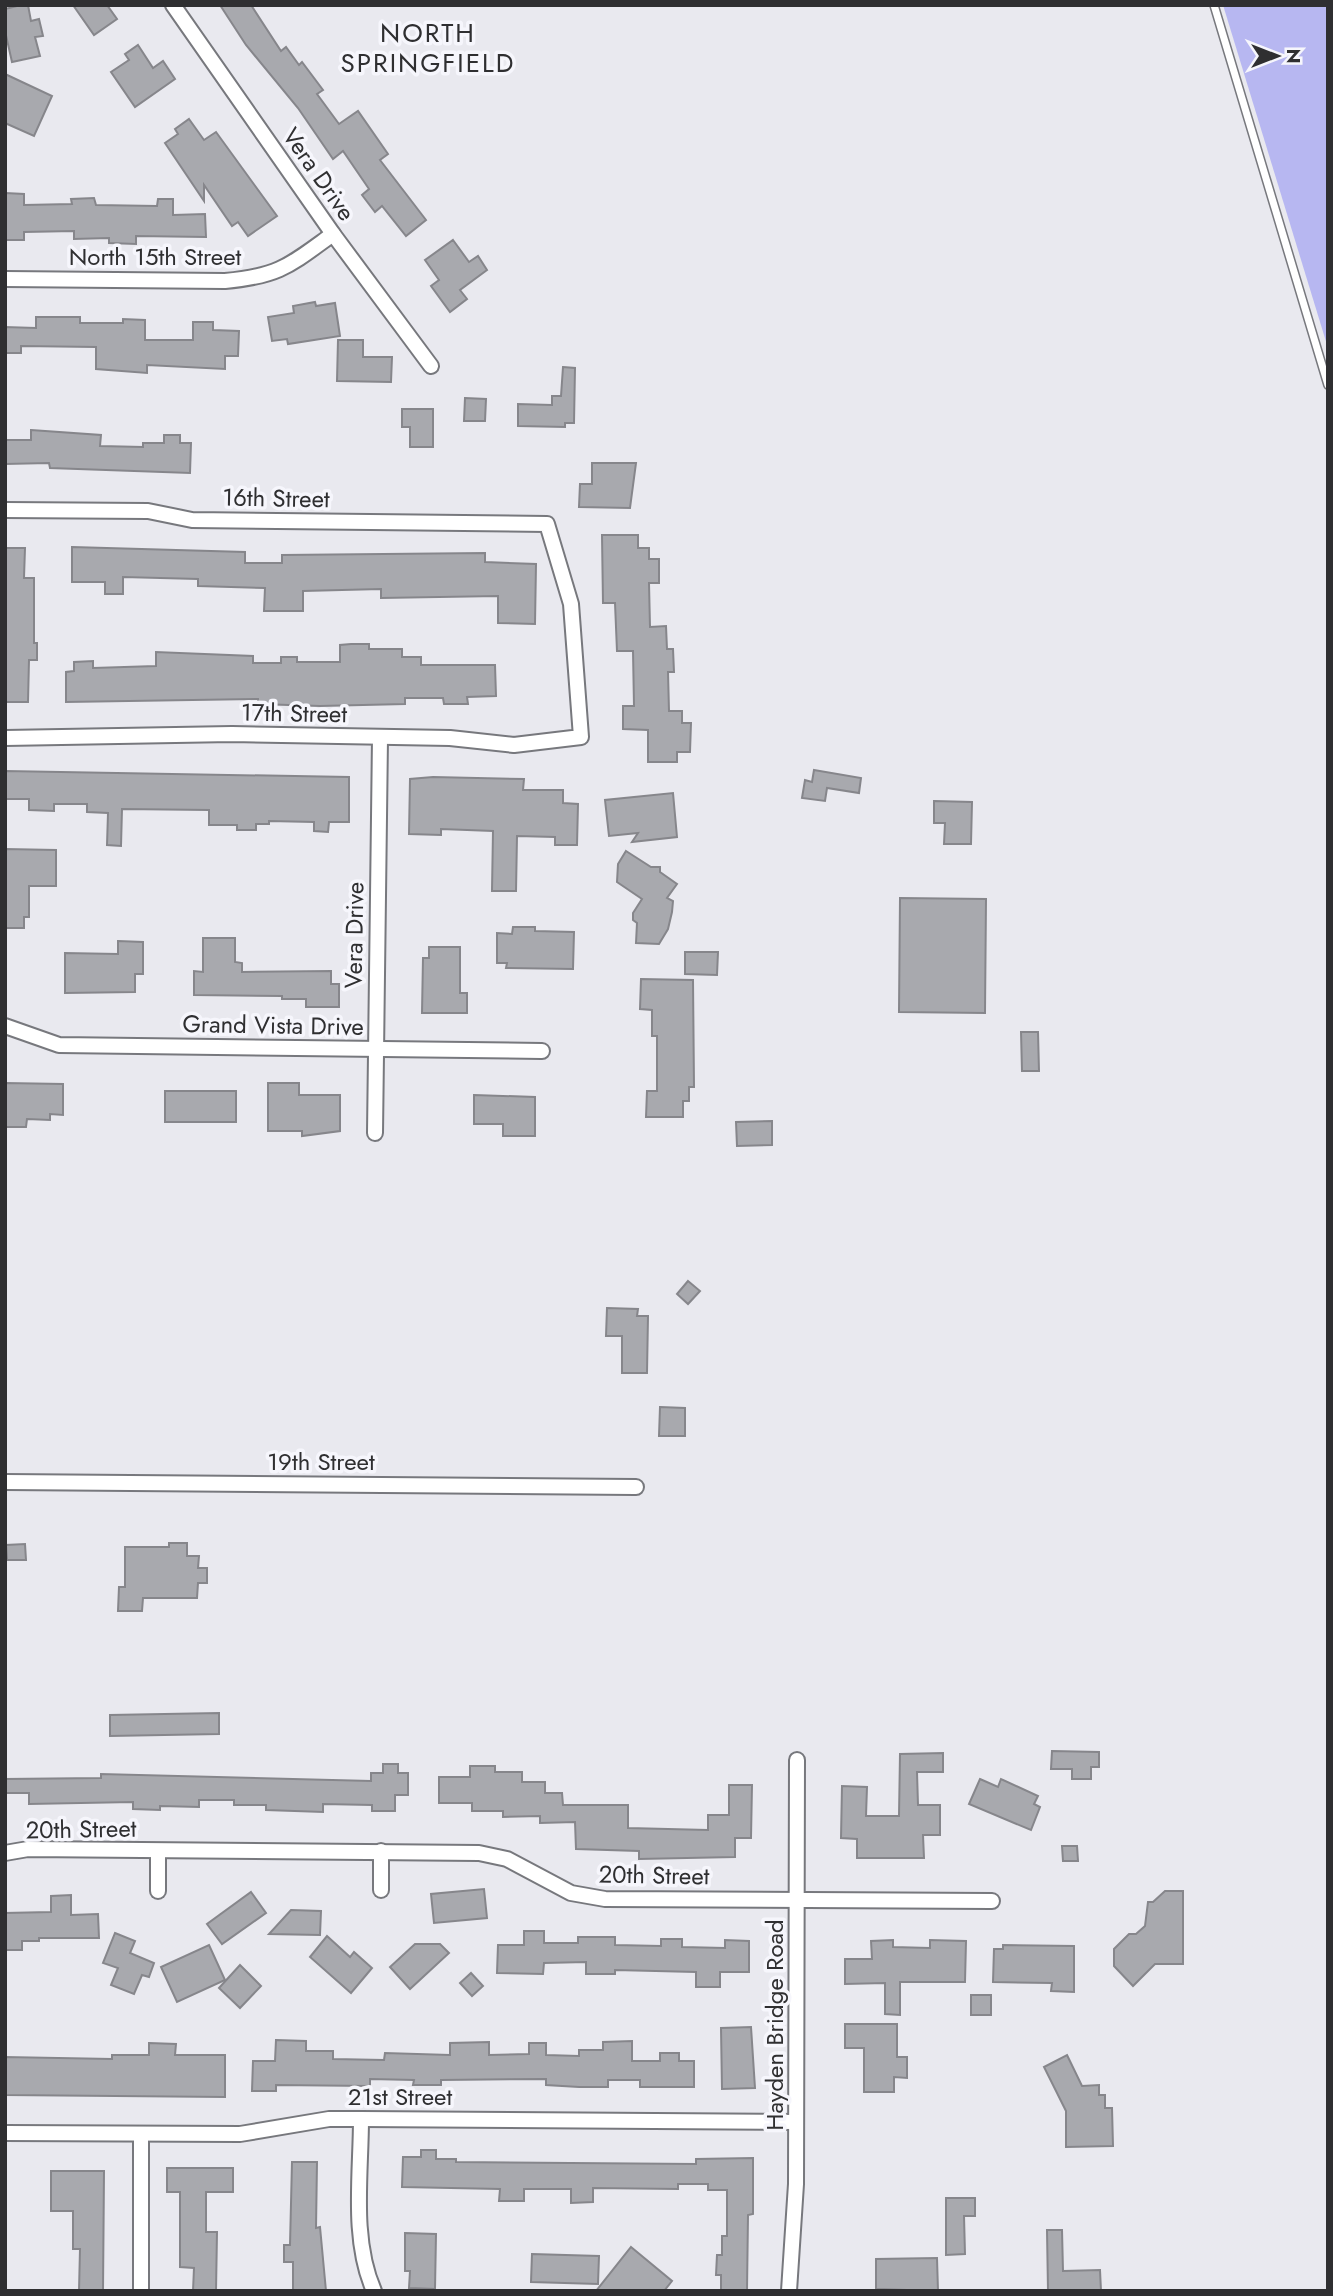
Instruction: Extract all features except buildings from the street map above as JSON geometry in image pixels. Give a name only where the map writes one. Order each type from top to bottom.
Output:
[{"type":"street","name":"Vera Drive","points":[[173,5],[333,234],[432,366]]},
{"type":"street","name":"North 15th Street","points":[[5,279],[225,281],[261,278],[281,271],[333,234]]},
{"type":"street","name":"16th Street","points":[[5,510],[148,511],[192,520],[547,524],[571,604],[581,737]]},
{"type":"street","name":"17th Street","points":[[5,738],[233,734],[450,738],[514,745],[581,737]]},
{"type":"street","name":"Vera Drive","points":[[375,1133],[380,738]]},
{"type":"street","name":"Grand Vista Drive","points":[[5,1026],[59,1045],[542,1051]]},
{"type":"street","name":"19th Street","points":[[5,1482],[636,1487]]},
{"type":"street","name":"Hayden Bridge Road","points":[[789,2291],[795,2199],[797,1760]]},
{"type":"street","name":"20th Street","points":[[5,1853],[28,1849],[381,1851],[488,1855],[507,1859],[570,1893],[605,1899],[992,1901]]},
{"type":"street","name":"20th Street","points":[[158,1851],[158,1891]]},
{"type":"street","points":[[381,1851],[381,1890]]},
{"type":"street","name":"21st Street","points":[[5,2133],[240,2134],[329,2119],[795,2122]]},
{"type":"street","points":[[361,2119],[360,2242],[366,2274],[374,2291]]},
{"type":"street","points":[[141,2134],[141,2291]]},
{"type":"lane","points":[[1214,5],[1328,385]]},
{"type":"shaded area","points":[[1223,5],[1328,5],[1328,348]]},
{"type":"district","name":"NORTH SPRINGFIELD","points":[[428,48]]}]
